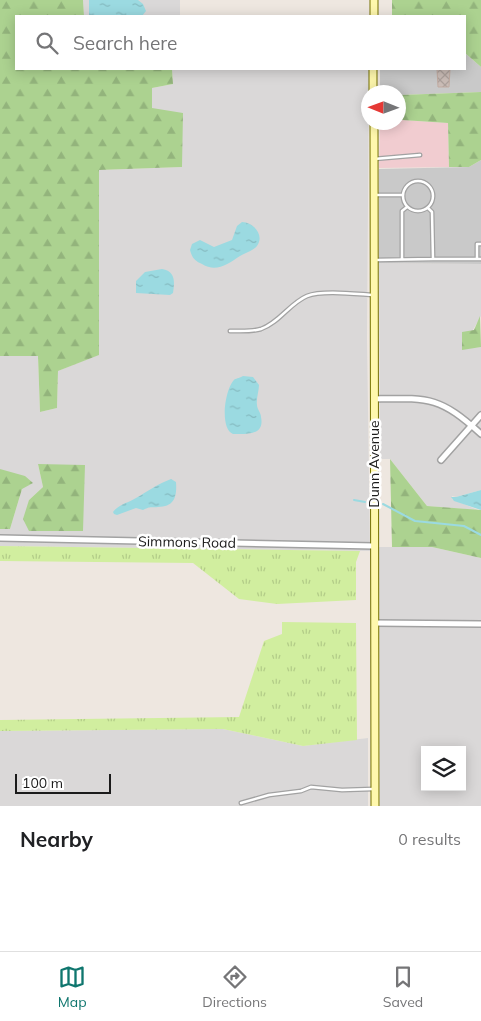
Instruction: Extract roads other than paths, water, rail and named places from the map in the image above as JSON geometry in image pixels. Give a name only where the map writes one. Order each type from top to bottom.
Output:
[{"type":"main road","points":[[374,0],[374,15]]},
{"type":"main road","points":[[373,70],[374,85]]},
{"type":"main road","name":"Dunn Avenue","points":[[374,130],[375,806]]},
{"type":"street","points":[[374,399],[416,398],[430,400],[456,412],[481,434]]},
{"type":"street","points":[[441,460],[481,415]]},
{"type":"street","name":"Simmons Road","points":[[0,538],[374,546]]},
{"type":"street","points":[[375,623],[481,624]]},
{"type":"lane","points":[[374,159],[420,155]]},
{"type":"lane","points":[[412,182],[423,182],[431,188],[433,193],[432,204],[420,212],[410,210],[404,203],[403,195],[408,185],[412,182]]},
{"type":"lane","points":[[374,195],[403,195]]},
{"type":"lane","points":[[402,260],[402,211],[407,207]]},
{"type":"lane","points":[[428,208],[432,212],[433,259]]},
{"type":"lane","points":[[477,259],[477,244],[481,244]]},
{"type":"lane","points":[[374,260],[481,259]]},
{"type":"lane","points":[[230,331],[260,329],[269,325],[295,302],[308,295],[318,293],[374,295]]},
{"type":"lane","points":[[241,803],[269,795],[301,791],[311,787],[342,790],[375,789]]},
{"type":"water","points":[[89,0],[138,0],[143,4],[146,11],[143,15],[89,15]]},
{"type":"water","points":[[242,222],[250,224],[259,234],[259,242],[253,249],[217,268],[207,267],[197,262],[193,257],[190,250],[192,244],[200,240],[214,247],[232,240],[237,226]]},
{"type":"water","points":[[162,269],[172,274],[173,293],[170,295],[136,293],[136,281],[145,272]]},
{"type":"water","points":[[243,376],[253,377],[259,385],[257,403],[261,423],[260,428],[253,433],[233,434],[229,431],[226,424],[226,399],[231,383]]},
{"type":"water","points":[[171,479],[176,482],[176,492],[174,500],[168,505],[143,510],[136,508],[117,515],[114,514],[115,509],[121,505]]},
{"type":"water","points":[[481,490],[481,510],[454,501],[451,497],[456,497]]},
{"type":"waterway","points":[[354,500],[365,502]]},
{"type":"waterway","points":[[383,504],[415,521],[464,526],[481,535]]}]
